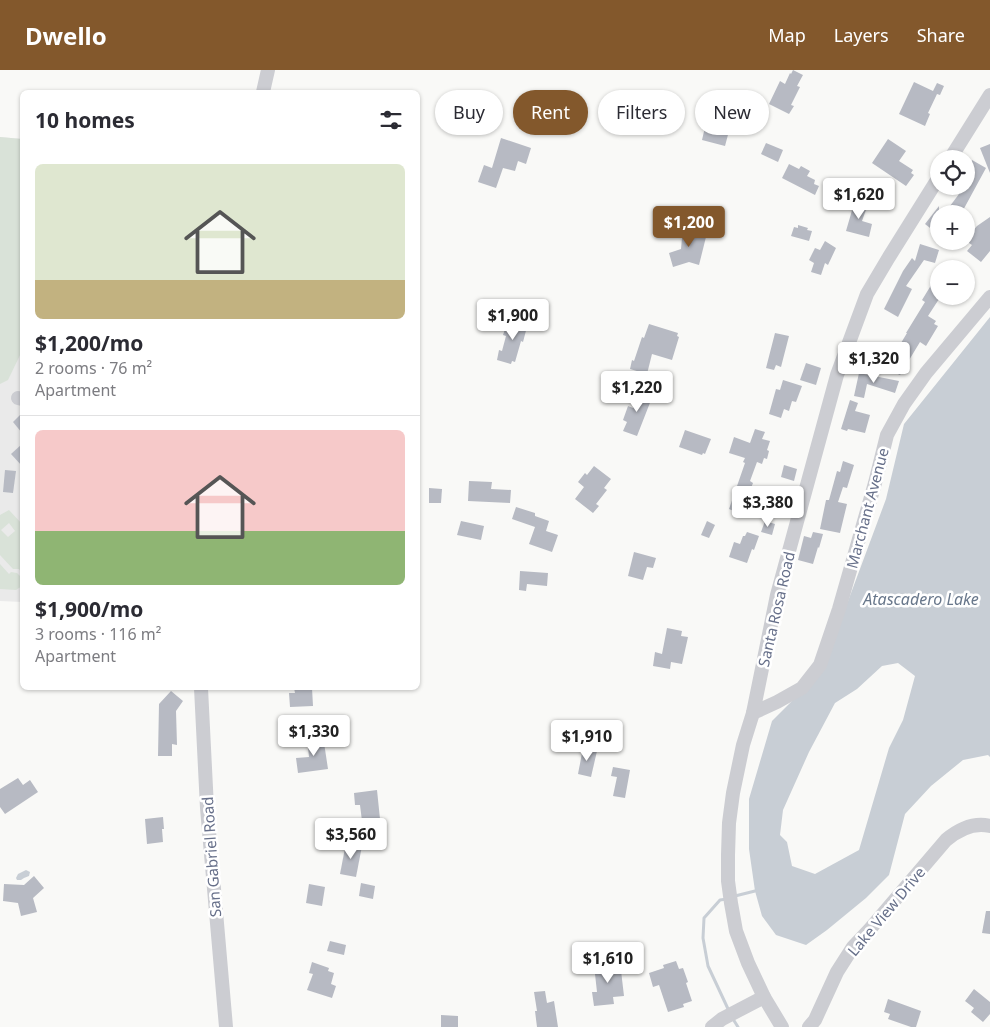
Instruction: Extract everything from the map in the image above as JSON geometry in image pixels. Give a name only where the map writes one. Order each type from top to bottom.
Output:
[{"type":"street","points":[[263,90],[268,70]]},
{"type":"street","points":[[956,150],[990,95]]},
{"type":"street","name":"Santa Rosa Road","points":[[782,1027],[764,997],[748,962],[736,931],[730,903],[728,855],[729,823],[733,794],[778,595],[837,375],[867,294],[930,192]]},
{"type":"street","name":"Marchant Avenue","points":[[753,712],[777,702],[802,688],[820,665],[839,609],[887,435],[904,404],[926,373],[990,297]]},
{"type":"street","name":"San Gabriel Road","points":[[201,690],[209,832],[226,1027]]},
{"type":"street","name":"Lake View Drive","points":[[809,1027],[815,1020],[837,972],[853,947],[946,840],[954,833],[965,828],[990,826]]},
{"type":"street","points":[[717,1023],[764,997]]},
{"type":"shaded area","points":[[0,137],[20,139],[20,602],[0,601]]},
{"type":"shaded area","points":[[0,137],[20,139],[20,355],[8,380],[0,384]]},
{"type":"shaded area","points":[[9,510],[20,522],[20,570],[13,569],[0,555],[0,515]],"holes":[[[9,523],[15,531],[8,537],[1,530]]]},
{"type":"shaded area","points":[[0,564],[9,574],[11,572],[17,573],[20,576],[20,587],[16,590],[0,589]]},
{"type":"water","name":"Atascadero Lake","points":[[990,317],[990,757],[988,755],[963,760],[931,786],[905,814],[889,875],[866,898],[806,945],[776,935],[762,916],[755,891],[749,849],[749,799],[772,721],[822,671],[886,499],[904,424]],"holes":[[[898,663],[915,676],[903,720],[889,748],[859,850],[815,874],[792,866],[787,842],[780,835],[783,810],[809,752],[835,703],[857,689],[882,666]]]},
{"type":"water","points":[[26,870],[30,872],[29,876],[17,880],[18,874]]},
{"type":"building","points":[[793,70],[803,75],[797,86],[800,87],[791,105],[794,106],[789,114],[769,104],[780,81],[785,84]]},
{"type":"building","points":[[914,82],[933,91],[937,83],[944,86],[940,95],[937,94],[928,113],[930,114],[925,126],[899,114]]},
{"type":"building","points":[[703,135],[728,135],[725,146],[702,140]]},
{"type":"building","points":[[501,138],[531,148],[526,164],[518,161],[515,171],[503,168],[496,188],[478,182],[484,165],[492,168]]},
{"type":"building","points":[[888,139],[906,151],[899,161],[913,170],[911,173],[914,175],[906,186],[872,163]]},
{"type":"building","points":[[766,143],[783,150],[778,162],[761,154]]},
{"type":"building","points":[[990,144],[990,173],[980,148]]},
{"type":"building","points":[[975,162],[986,168],[975,188]]},
{"type":"building","points":[[789,164],[799,169],[801,166],[810,171],[807,176],[815,180],[814,184],[819,186],[815,195],[782,178]]},
{"type":"building","points":[[958,195],[971,195],[966,205],[951,205]]},
{"type":"building","points":[[855,200],[868,204],[862,221],[872,224],[869,237],[846,231]]},
{"type":"building","points":[[990,217],[990,251],[981,262],[967,251],[975,250],[975,228]]},
{"type":"building","points":[[930,218],[930,228],[925,224]]},
{"type":"building","points":[[798,225],[812,231],[809,241],[791,236],[794,227],[798,228]]},
{"type":"building","points":[[683,227],[707,233],[699,265],[689,262],[673,267],[669,253],[681,249]]},
{"type":"building","points":[[825,241],[836,248],[828,265],[825,263],[821,275],[811,272],[814,263],[809,260],[815,248],[820,250]]},
{"type":"building","points":[[920,244],[930,247],[930,250],[939,250],[936,260],[930,260],[930,262],[924,260],[906,286],[912,289],[898,317],[884,309],[903,271],[912,258],[915,261]]},
{"type":"building","points":[[930,287],[930,305],[935,305],[928,316],[936,321],[934,324],[938,326],[926,346],[920,342],[900,375],[884,368],[925,302],[922,300]]},
{"type":"building","points":[[511,318],[528,323],[515,362],[512,361],[511,364],[497,360],[499,350],[502,351],[506,336],[503,335],[506,326],[508,326]]},
{"type":"building","points":[[649,324],[678,333],[677,336],[679,337],[672,360],[652,354],[647,374],[630,369],[632,360],[634,361],[642,337],[644,338]]},
{"type":"building","points":[[775,333],[789,336],[781,367],[776,365],[774,370],[766,368]]},
{"type":"building","points":[[871,342],[883,347],[878,356],[867,351]]},
{"type":"building","points":[[806,363],[821,368],[816,385],[800,380]]},
{"type":"building","points":[[859,373],[899,381],[895,393],[867,384],[864,398],[854,396]]},
{"type":"building","points":[[783,380],[802,386],[796,402],[792,401],[789,411],[784,409],[781,418],[769,414],[776,389],[780,390]]},
{"type":"building","points":[[639,390],[653,395],[637,436],[623,431],[627,422],[623,420],[628,406],[633,408]]},
{"type":"building","points":[[850,400],[858,403],[855,411],[870,415],[865,433],[841,429]]},
{"type":"building","points":[[20,415],[20,431],[13,422]]},
{"type":"building","points":[[755,429],[765,432],[762,439],[770,441],[767,450],[769,451],[767,459],[764,458],[762,464],[757,462],[750,481],[753,483],[741,514],[729,509],[745,458],[729,453],[734,437],[750,443]]},
{"type":"building","points":[[685,430],[711,439],[705,454],[703,453],[702,455],[679,447]]},
{"type":"building","points":[[20,446],[20,464],[11,454]]},
{"type":"building","points":[[843,461],[854,465],[847,488],[843,487],[838,502],[847,504],[840,533],[820,529],[826,500],[829,500],[837,471],[840,472]]},
{"type":"building","points":[[784,465],[797,469],[794,481],[781,477]]},
{"type":"building","points":[[594,466],[611,479],[604,488],[607,490],[596,504],[599,506],[593,513],[575,499],[584,487],[578,482]]},
{"type":"building","points":[[5,470],[16,471],[13,493],[3,492]]},
{"type":"building","points":[[469,481],[492,482],[491,489],[511,490],[510,503],[468,501]]},
{"type":"building","points":[[429,488],[442,489],[441,503],[429,503]]},
{"type":"building","points":[[516,507],[535,513],[535,516],[549,521],[546,531],[558,535],[552,552],[529,544],[535,527],[512,519]]},
{"type":"building","points":[[461,521],[484,526],[481,540],[457,535]]},
{"type":"building","points":[[707,521],[715,525],[709,538],[701,535]]},
{"type":"building","points":[[765,521],[775,524],[772,535],[761,532]]},
{"type":"building","points":[[747,532],[759,536],[747,563],[729,557],[734,542],[740,544]]},
{"type":"building","points":[[813,532],[823,534],[813,564],[798,560],[804,536],[811,538]]},
{"type":"building","points":[[634,552],[656,558],[653,568],[647,567],[643,580],[628,576]]},
{"type":"building","points":[[520,571],[548,573],[547,586],[527,584],[526,591],[519,590]]},
{"type":"building","points":[[667,628],[682,631],[681,636],[688,637],[682,664],[671,662],[670,669],[653,666],[655,652],[662,654]]},
{"type":"building","points":[[294,690],[312,690],[313,706],[290,707],[289,693],[295,693]]},
{"type":"building","points":[[171,691],[183,701],[176,711],[177,745],[172,744],[172,756],[158,756],[159,704]]},
{"type":"building","points":[[323,736],[328,769],[298,773],[296,758],[309,757],[307,738]]},
{"type":"building","points":[[583,748],[597,751],[591,777],[578,774]]},
{"type":"building","points":[[613,767],[630,770],[625,798],[613,796],[617,777],[611,776]]},
{"type":"building","points":[[18,778],[23,785],[30,780],[38,792],[5,814],[0,807],[0,789]]},
{"type":"building","points":[[377,790],[380,819],[362,821],[360,805],[355,805],[354,793]]},
{"type":"building","points":[[163,817],[163,842],[147,844],[145,819]]},
{"type":"building","points":[[346,843],[362,846],[356,877],[340,874]]},
{"type":"building","points":[[34,876],[44,888],[33,898],[37,912],[21,916],[18,903],[3,901],[4,884],[24,885]]},
{"type":"building","points":[[361,883],[375,886],[373,899],[359,896]]},
{"type":"building","points":[[309,884],[325,887],[322,906],[306,903]]},
{"type":"building","points":[[986,911],[990,911],[990,934],[982,933]]},
{"type":"building","points":[[330,941],[346,945],[344,955],[327,951]]},
{"type":"building","points":[[676,961],[679,969],[683,968],[692,1001],[683,1004],[684,1007],[668,1012],[659,985],[653,987],[649,973],[664,968],[663,965]]},
{"type":"building","points":[[312,962],[329,968],[328,971],[334,973],[331,984],[336,986],[332,998],[307,990],[313,974],[309,973]]},
{"type":"building","points":[[620,962],[624,996],[613,997],[614,1004],[594,1006],[592,992],[597,992],[594,965]]},
{"type":"building","points":[[974,989],[990,1002],[990,1014],[983,1022],[971,1012],[974,1008],[965,1001]]},
{"type":"building","points":[[545,991],[547,1003],[554,1001],[558,1027],[537,1027],[534,992]]},
{"type":"building","points":[[888,999],[921,1011],[916,1027],[888,1019],[890,1014],[884,1012]]},
{"type":"building","points":[[441,1015],[458,1016],[458,1027],[441,1027]]},
{"type":"waterway","points":[[735,896],[755,891]]},
{"type":"waterway","points":[[727,899],[720,900],[704,918],[703,938],[708,966],[729,1011]]},
{"type":"waterway","points":[[733,1019],[738,1027]]}]
